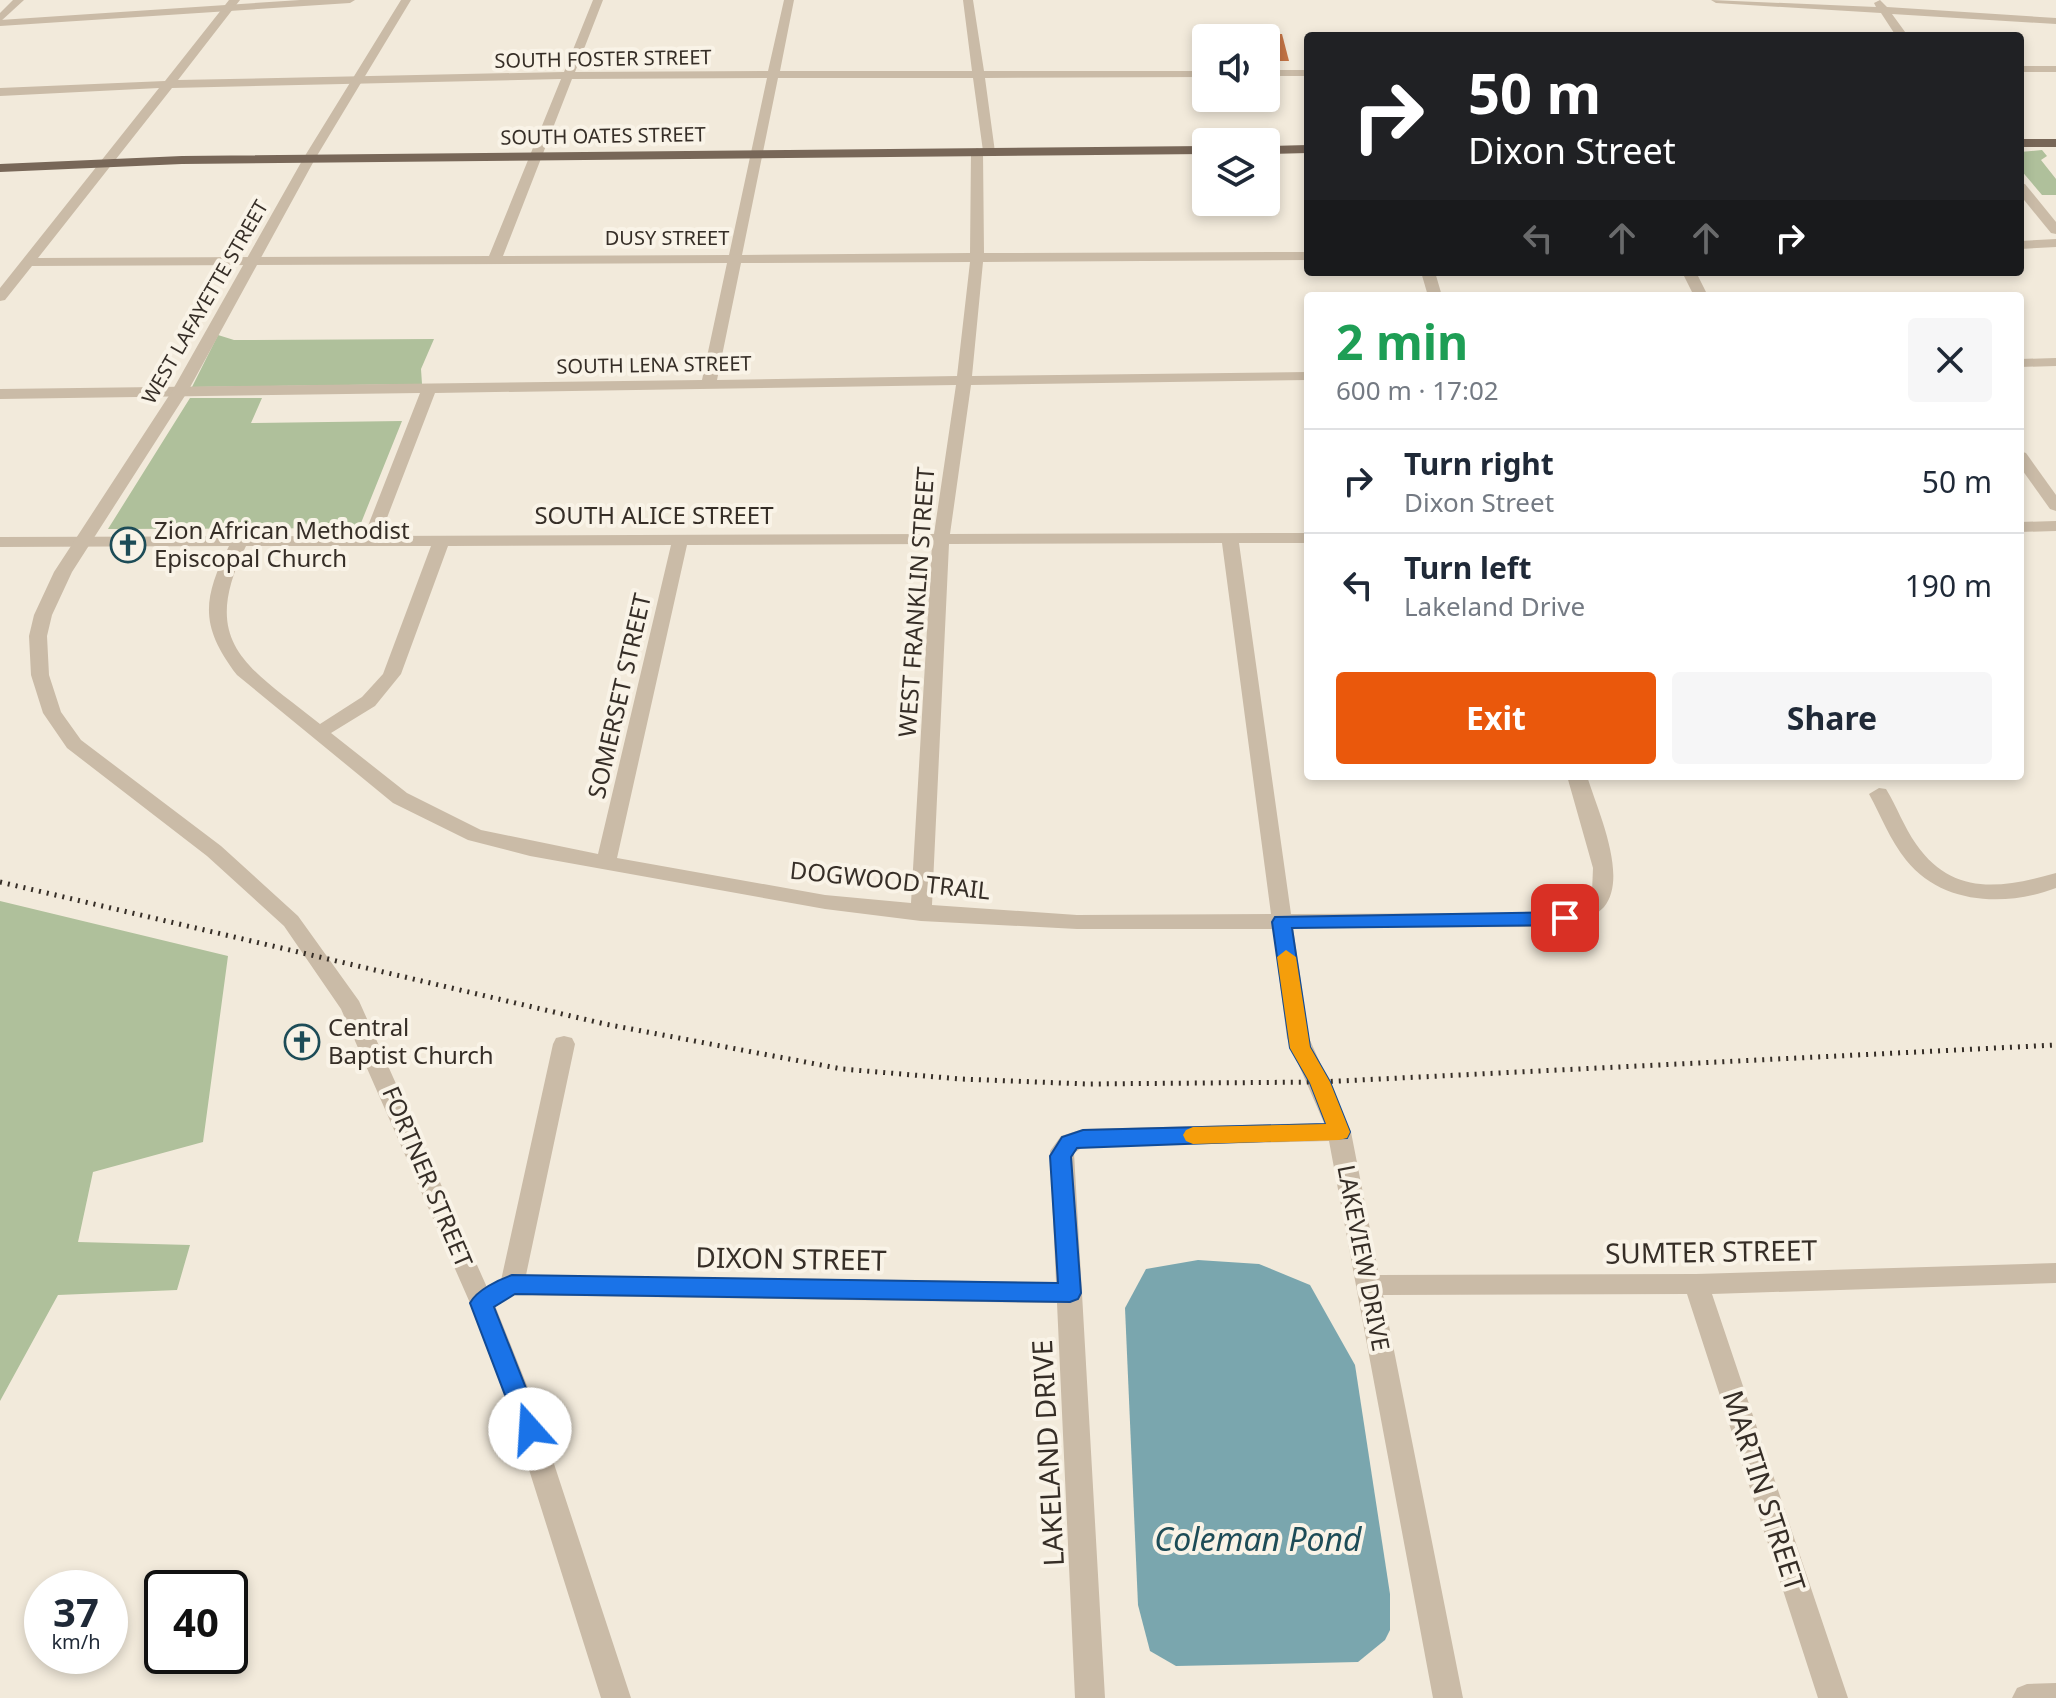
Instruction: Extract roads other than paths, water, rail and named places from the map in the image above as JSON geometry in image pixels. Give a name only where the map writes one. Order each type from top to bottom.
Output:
[{"type":"main road","points":[[2024,143],[2056,143]]},
{"type":"main road","points":[[1280,150],[1304,149]]},
{"type":"main road","name":"SOUTH OATES STREET","points":[[0,168],[105,162],[1192,150]]},
{"type":"street","points":[[0,21],[19,0]]},
{"type":"street","points":[[0,21],[231,4],[350,0]]},
{"type":"street","name":"WEST LAFAYETTE STREET","points":[[82,542],[180,391],[309,159],[406,0]]},
{"type":"street","points":[[495,259],[598,0]]},
{"type":"street","points":[[708,385],[789,0]]},
{"type":"street","name":"WEST FRANKLIN STREET","points":[[921,914],[941,540],[977,256],[983,152],[978,74],[968,0]]},
{"type":"street","points":[[1716,0],[1880,5],[2056,21]]},
{"type":"street","points":[[0,297],[231,4]]},
{"type":"street","points":[[1880,5],[1899,32]]},
{"type":"street","points":[[2024,69],[2056,69]]},
{"type":"street","points":[[1280,73],[1304,73]]},
{"type":"street","name":"SOUTH FOSTER STREET","points":[[0,92],[168,83],[358,80],[1192,74]]},
{"type":"street","points":[[2024,192],[2056,230]]},
{"type":"street","points":[[2024,245],[2056,243]]},
{"type":"street","name":"DUSY STREET","points":[[27,262],[1304,256]]},
{"type":"street","points":[[2024,363],[2056,362]]},
{"type":"street","name":"SOUTH LENA STREET","points":[[0,394],[1304,376]]},
{"type":"street","points":[[370,541],[429,388]]},
{"type":"street","points":[[2024,462],[2056,506]]},
{"type":"street","points":[[2024,527],[2056,526]]},
{"type":"street","name":"SOUTH ALICE STREET","points":[[0,542],[1304,538]]},
{"type":"street","name":"LAKEVIEW DRIVE","points":[[1230,539],[1300,1048],[1320,1082],[1339,1132],[1448,1698]]},
{"type":"street","name":"SOMERSET STREET","points":[[606,863],[680,540]]},
{"type":"street","name":"DOGWOOD TRAIL","points":[[240,541],[220,582],[215,602],[216,625],[222,641],[243,671],[372,779],[437,819],[475,835],[606,863],[809,900],[921,914],[1077,922],[1553,920],[1585,911],[1604,889],[1606,871],[1578,780]]},
{"type":"street","points":[[318,732],[350,717],[383,689],[392,674],[441,541]]},
{"type":"street","name":"FORTNER STREET","points":[[82,542],[50,595],[38,636],[40,675],[52,713],[82,751],[214,851],[291,921],[310,944],[351,1007],[482,1303],[521,1403],[616,1698]]},
{"type":"street","points":[[1879,794],[1911,852],[1936,877],[1969,889],[2008,894],[2029,891],[2056,880]]},
{"type":"street","points":[[482,1303],[512,1285],[564,1044]]},
{"type":"street","name":"LAKELAND DRIVE","points":[[1090,1698],[1070,1293],[1060,1156],[1069,1142],[1083,1138],[1339,1132]]},
{"type":"street","name":"SUMTER STREET","points":[[1368,1285],[1696,1284],[2056,1273]]},
{"type":"street","name":"MARTIN STREET","points":[[1696,1284],[1833,1698]]},
{"type":"street","name":"DIXON STREET","points":[[512,1285],[1070,1293]]},
{"type":"street","points":[[2027,1698],[2056,1697]]},
{"type":"water","name":"Coleman Pond","points":[[1198,1260],[1259,1264],[1310,1285],[1355,1365],[1390,1594],[1390,1630],[1385,1640],[1358,1662],[1176,1666],[1150,1651],[1138,1605],[1125,1308],[1146,1269]]},
{"type":"railway","points":[[0,882],[605,1024],[842,1069],[961,1079],[1087,1084],[1320,1082],[2056,1045]]},
{"type":"place","name":"Zion African Methodist Episcopal Church","points":[[128,545]]},
{"type":"place","name":"Central Baptist Church","points":[[302,1042]]}]
